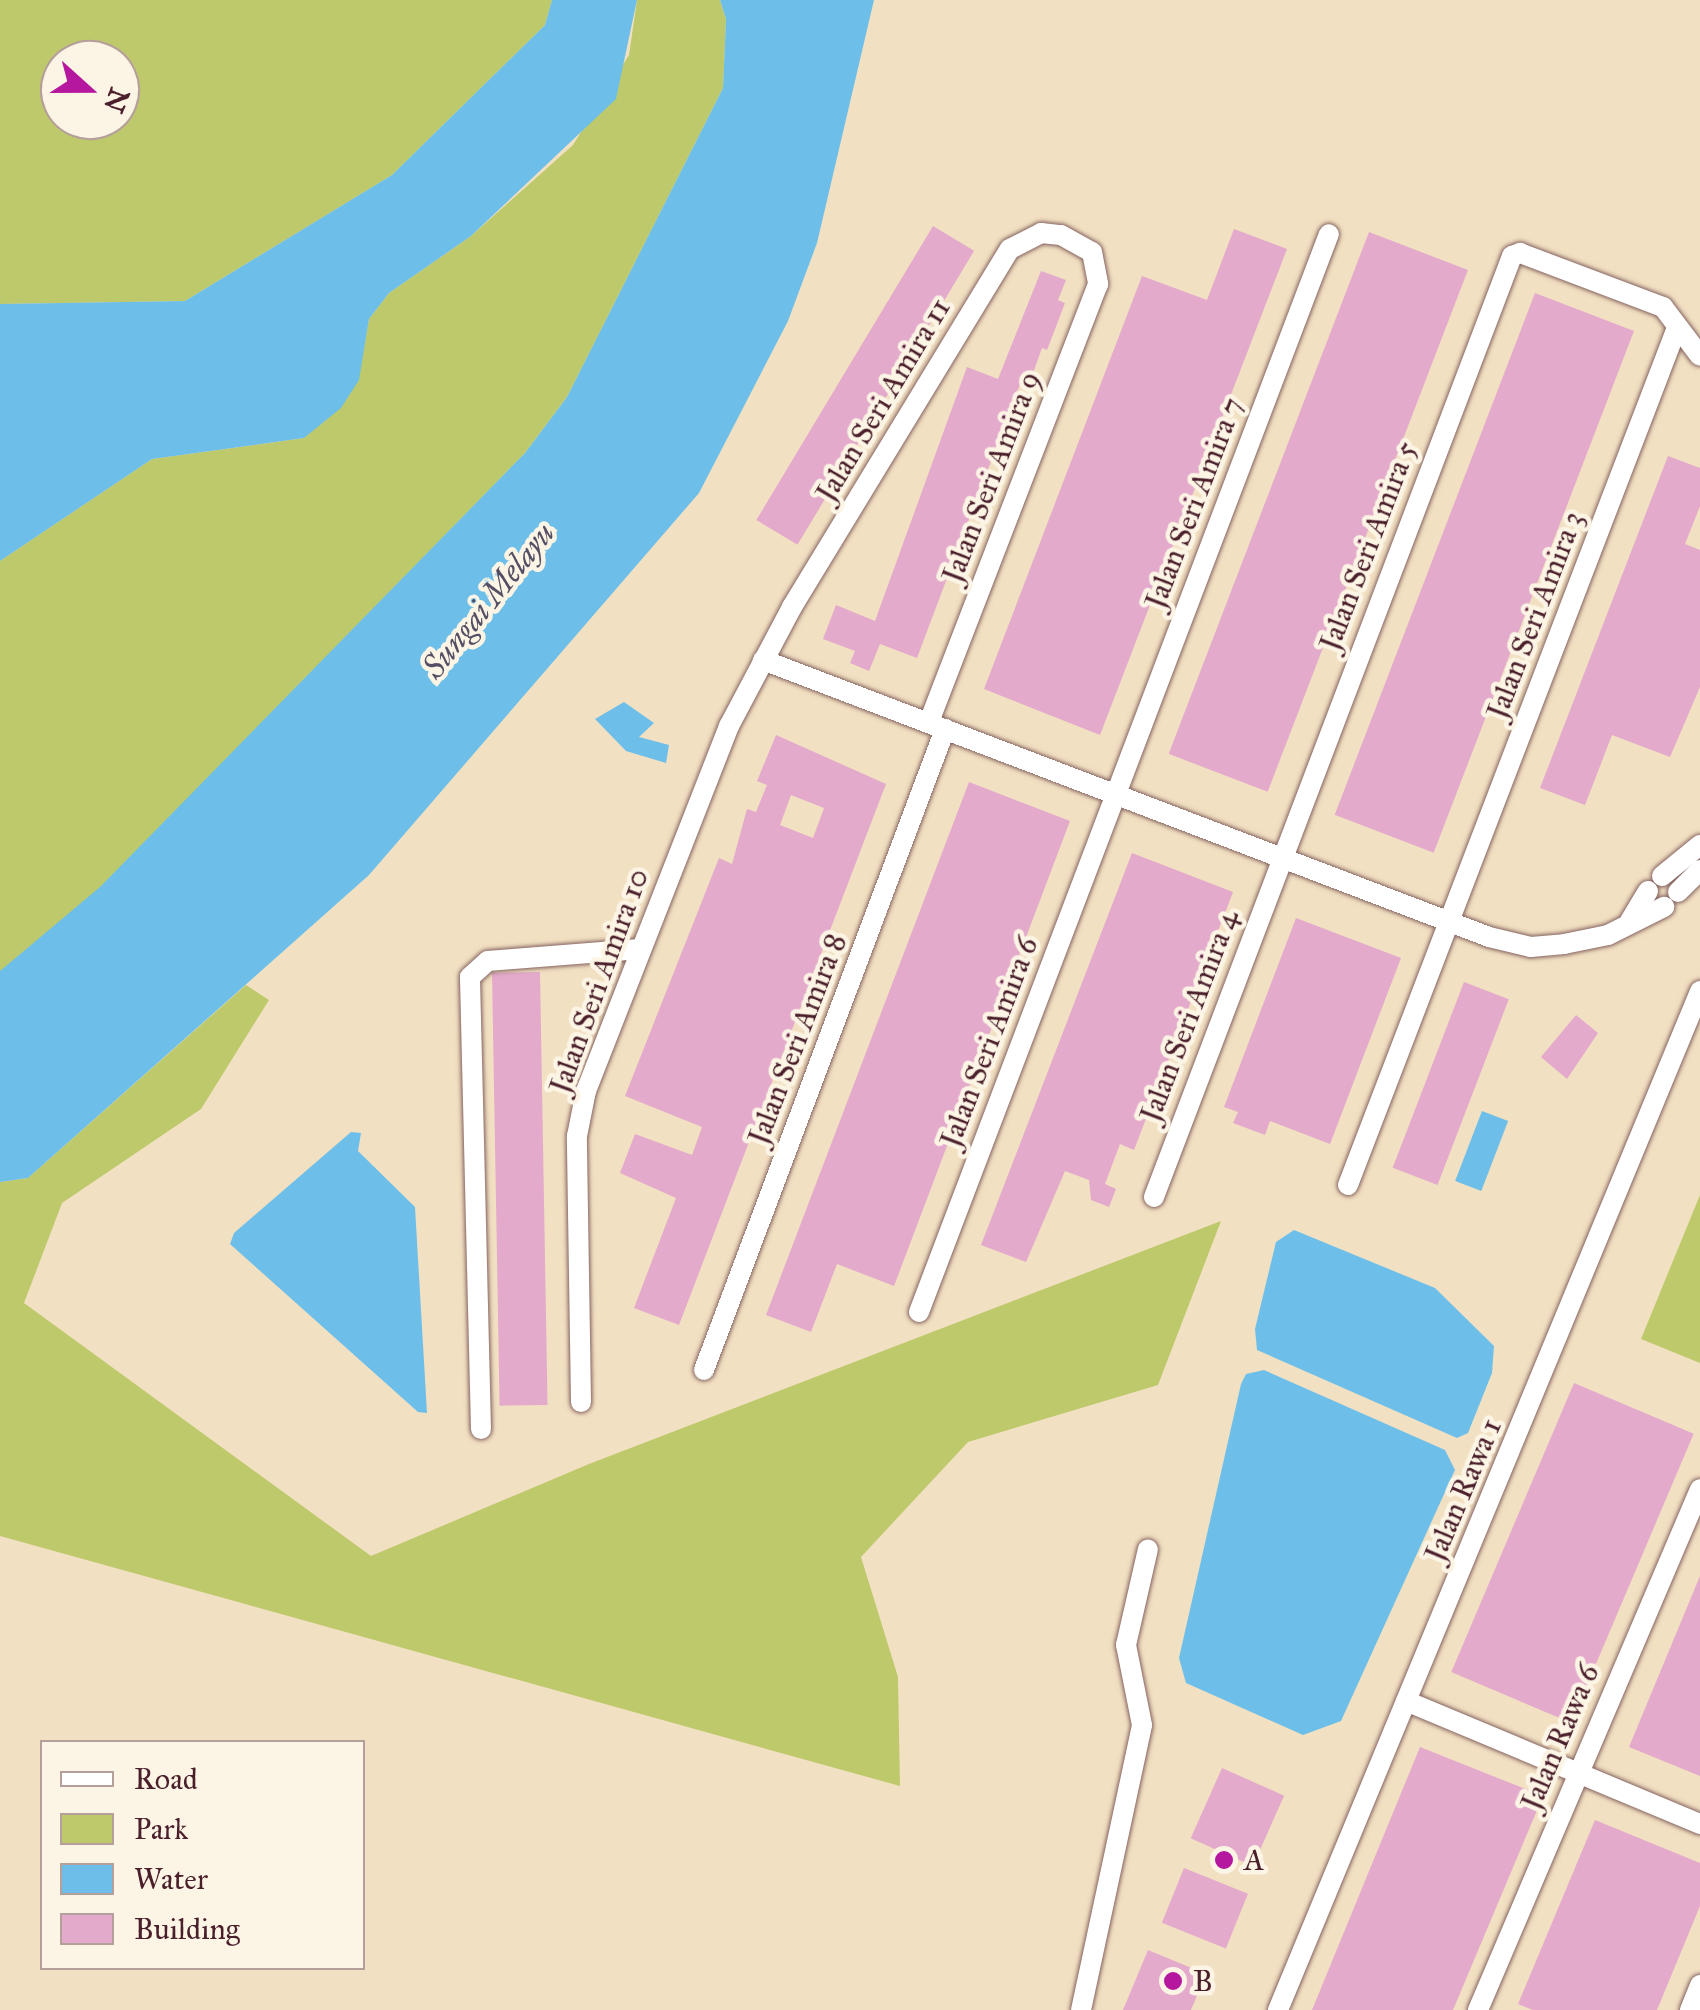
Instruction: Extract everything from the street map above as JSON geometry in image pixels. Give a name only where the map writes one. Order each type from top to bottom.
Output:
[{"type":"street","name":"Jalan Seri Amira 11","points":[[763,660],[1010,248],[1041,233],[1092,252]]},
{"type":"street","name":"Jalan Seri Amira 7","points":[[1116,794],[1329,234]]},
{"type":"street","name":"Jalan Seri Amira 9","points":[[937,726],[1098,284],[1092,252]]},
{"type":"street","name":"Jalan Seri Amira 5","points":[[1281,857],[1512,256],[1520,253],[1663,308],[1676,330]]},
{"type":"street","points":[[1676,330],[1700,356]]},
{"type":"street","name":"Jalan Seri Amira 3","points":[[1348,1184],[1676,330]]},
{"type":"street","points":[[763,660],[1450,921],[1531,947],[1608,935],[1674,883],[1700,845]]},
{"type":"street","name":"Jalan Seri Amira 10","points":[[582,1402],[577,1136],[586,1091],[729,726],[763,660]]},
{"type":"street","name":"Jalan Seri Amira 8","points":[[704,1370],[937,726]]},
{"type":"street","name":"Jalan Seri Amira 6","points":[[918,1312],[1116,794]]},
{"type":"street","name":"Jalan Seri Amira 4","points":[[1154,1197],[1281,857]]},
{"type":"street","points":[[481,1429],[470,977],[488,961],[640,949]]},
{"type":"street","name":"Jalan Rawa 1","points":[[1278,2010],[1700,991]]},
{"type":"street","name":"Jalan Rawa 6","points":[[1478,2010],[1700,1489]]},
{"type":"street","points":[[1081,2010],[1142,1725],[1126,1646],[1148,1549]]},
{"type":"street","points":[[1406,1702],[1700,1824]]},
{"type":"street","points":[[1690,2010],[1700,1985]]},
{"type":"green space","points":[[0,0],[552,0],[545,25],[392,175],[185,301],[0,304]]},
{"type":"green space","points":[[637,0],[720,0],[726,19],[723,88],[567,397],[525,453],[101,887],[0,1005],[0,561],[152,459],[304,438],[358,380],[369,319],[389,293],[471,236],[573,145],[629,55]]},
{"type":"green space","points":[[246,985],[269,1000],[201,1109],[62,1203],[24,1303],[371,1556],[589,1464],[1221,1221],[1158,1385],[968,1442],[861,1557],[898,1677],[900,1786],[0,1536],[0,1182],[28,1178]]},
{"type":"green space","points":[[1700,1195],[1700,1363],[1641,1339]]},
{"type":"water","points":[[552,0],[637,0],[616,99],[471,236],[389,293],[369,319],[359,380],[341,408],[304,438],[152,459],[0,561],[0,304],[185,301],[392,175],[545,25]]},
{"type":"water","name":"Sungai Melayu","points":[[720,0],[874,0],[817,243],[788,321],[699,493],[369,875],[28,1178],[0,1182],[0,971],[100,887],[525,453],[567,397],[723,88],[726,19]]},
{"type":"water","points":[[624,702],[654,723],[639,737],[669,745],[666,763],[626,751],[595,719]]},
{"type":"water","points":[[1482,1111],[1508,1121],[1481,1191],[1455,1181]]},
{"type":"water","points":[[351,1132],[361,1133],[358,1151],[415,1207],[427,1413],[418,1412],[230,1244],[234,1233]]},
{"type":"water","points":[[1294,1230],[1435,1288],[1494,1346],[1492,1373],[1468,1433],[1457,1438],[1257,1350],[1255,1329],[1276,1242]]},
{"type":"water","points":[[1264,1370],[1445,1450],[1455,1470],[1341,1721],[1303,1735],[1186,1683],[1179,1658],[1241,1384],[1246,1374]]},
{"type":"building","points":[[933,226],[974,251],[797,545],[756,520]]},
{"type":"building","points":[[1234,229],[1287,249],[1100,735],[984,689],[1142,276],[1207,300]]},
{"type":"building","points":[[1369,232],[1468,270],[1268,792],[1169,754]]},
{"type":"building","points":[[1041,271],[1066,280],[1058,300],[1065,303],[1047,350],[1042,348],[1032,376],[1022,379],[917,658],[880,644],[869,671],[850,663],[855,651],[823,639],[836,605],[875,621],[967,367],[998,379]]},
{"type":"building","points":[[1535,293],[1634,331],[1434,853],[1335,815]]},
{"type":"building","points":[[1668,456],[1700,468],[1700,506],[1685,544],[1700,550],[1700,687],[1670,757],[1612,735],[1585,805],[1540,788]]},
{"type":"building","points":[[776,735],[886,784],[679,1325],[634,1308],[676,1198],[620,1173],[635,1134],[692,1155],[702,1127],[625,1096],[719,858],[732,864],[747,809],[756,812],[767,785],[757,781]],"holes":[[[791,795],[824,808],[813,838],[780,825]]]},
{"type":"building","points":[[969,782],[1070,821],[894,1286],[837,1264],[811,1332],[766,1315]]},
{"type":"building","points":[[1132,853],[1233,892],[1134,1150],[1120,1144],[1105,1184],[1116,1189],[1109,1207],[1091,1200],[1089,1180],[1065,1171],[1026,1262],[981,1245]]},
{"type":"building","points":[[1296,918],[1401,958],[1330,1144],[1270,1121],[1265,1135],[1233,1123],[1238,1112],[1224,1107]]},
{"type":"building","points":[[540,972],[548,1405],[500,1406],[492,973]]},
{"type":"building","points":[[1464,982],[1509,999],[1437,1185],[1393,1168]]},
{"type":"building","points":[[1576,1015],[1598,1033],[1567,1079],[1541,1057]]},
{"type":"building","points":[[1574,1383],[1694,1434],[1571,1723],[1451,1672]]},
{"type":"building","points":[[1700,1576],[1700,1776],[1629,1747]]},
{"type":"building","points":[[1420,1747],[1543,1796],[1453,2010],[1312,2010]]},
{"type":"building","points":[[1222,1768],[1284,1796],[1253,1866],[1191,1838]]},
{"type":"building","points":[[1595,1820],[1700,1863],[1700,1906],[1657,2010],[1533,2010],[1518,2004]]},
{"type":"building","points":[[1184,1868],[1248,1894],[1226,1949],[1162,1923]]},
{"type":"building","name":"B","points":[[1148,1950],[1206,1974],[1191,2010],[1123,2010]]},
{"type":"place","name":"A","points":[[1224,1860]]},
{"type":"place","name":"B","points":[[1173,1981]]}]
